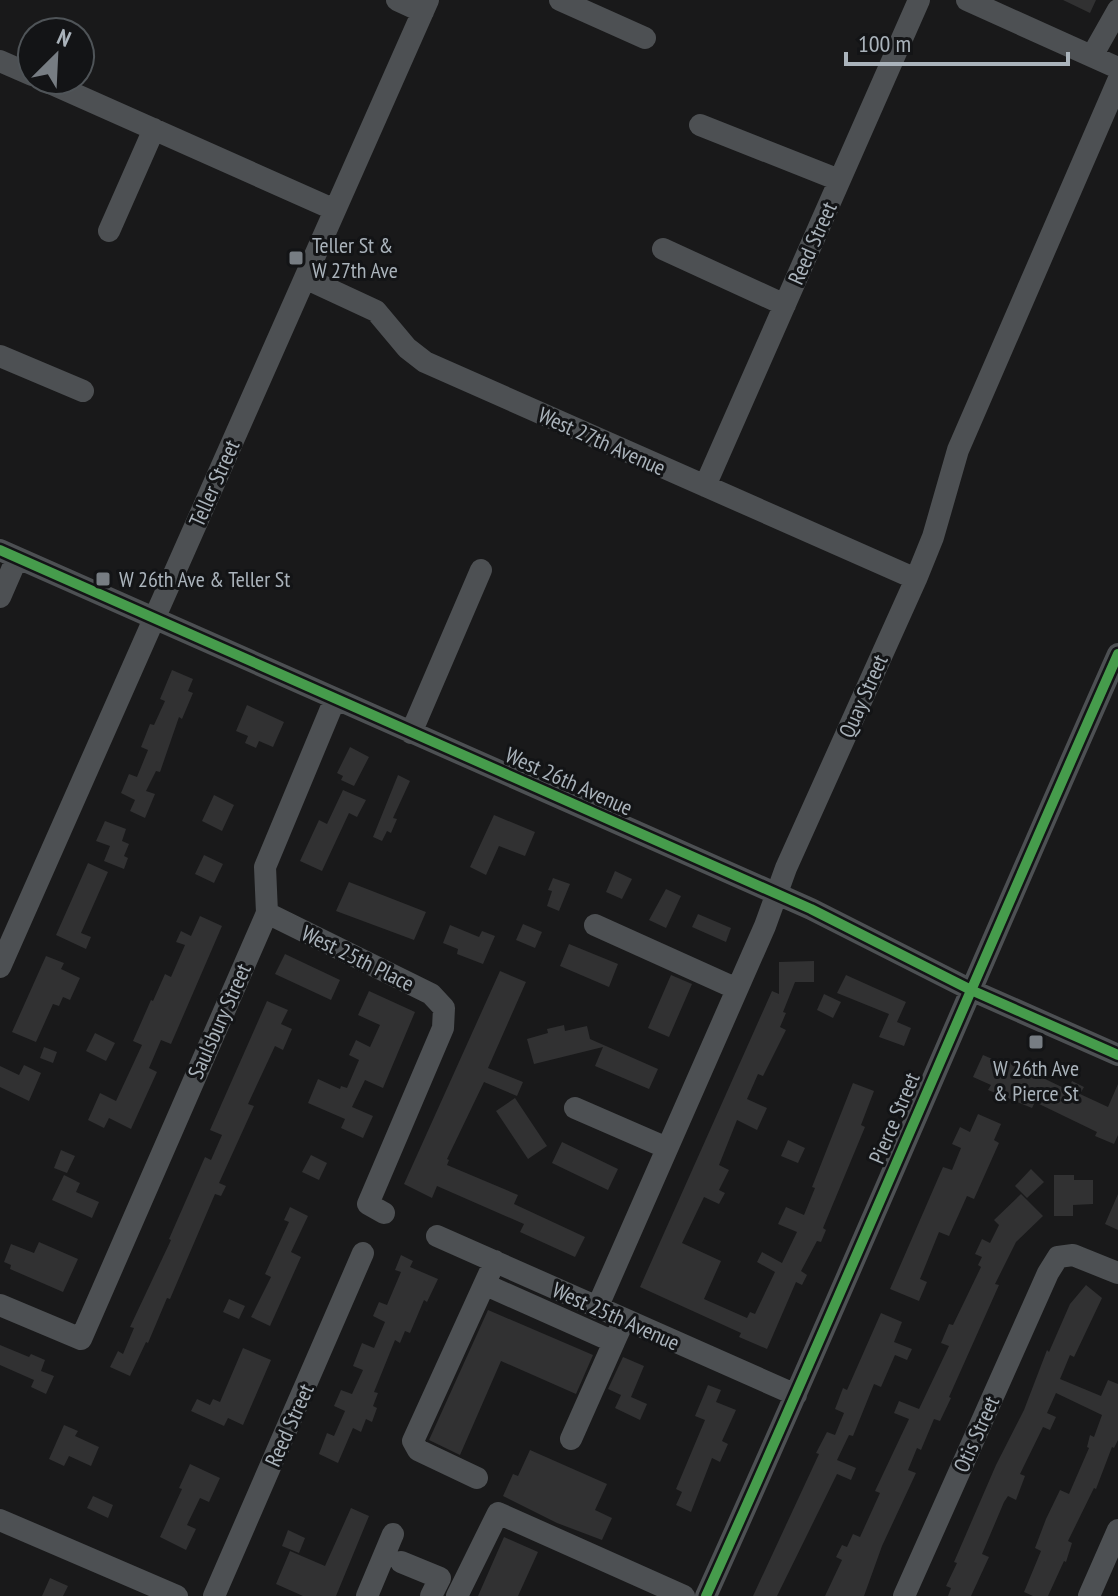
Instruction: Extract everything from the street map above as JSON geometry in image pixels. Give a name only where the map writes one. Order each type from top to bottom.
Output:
[{"type":"street","points":[[397,0],[426,6]]},
{"type":"street","points":[[560,0],[645,38]]},
{"type":"street","name":"Reed Street","points":[[705,486],[919,0]]},
{"type":"street","points":[[967,0],[1118,68]]},
{"type":"street","name":"Teller Street","points":[[0,967],[426,6]]},
{"type":"street","points":[[1092,56],[1118,10]]},
{"type":"street","name":"Quay Street","points":[[597,1308],[916,579],[933,537],[958,450],[1118,81]]},
{"type":"street","points":[[79,96],[335,210]]},
{"type":"street","points":[[700,125],[839,180]]},
{"type":"street","points":[[109,231],[154,129]]},
{"type":"street","points":[[663,249],[785,305]]},
{"type":"street","name":"West 27th Avenue","points":[[305,278],[376,311],[407,348],[425,362],[916,579]]},
{"type":"street","points":[[0,356],[83,391]]},
{"type":"street","points":[[0,597],[8,554]]},
{"type":"street","name":"West 26th Avenue","points":[[8,554],[776,894],[971,990],[1118,1055]]},
{"type":"street","points":[[411,733],[481,570]]},
{"type":"street","name":"Pierce Street","points":[[706,1596],[1118,654]]},
{"type":"street","name":"Saulsbury Street","points":[[0,1305],[81,1339],[267,913],[265,867],[335,699]]},
{"type":"street","name":"West 25th Place","points":[[267,913],[431,994],[444,1008],[443,1028],[376,1208]]},
{"type":"street","points":[[595,925],[737,989]]},
{"type":"street","points":[[575,1108],[667,1148]]},
{"type":"street","name":"West 25th Avenue","points":[[437,1236],[796,1395]]},
{"type":"street","name":"Reed Street","points":[[214,1596],[363,1253]]},
{"type":"street","name":"Otis Street","points":[[904,1596],[1048,1273],[1058,1257],[1073,1255],[1118,1273]]},
{"type":"street","points":[[477,1478],[418,1450],[413,1441],[495,1261]]},
{"type":"street","points":[[486,1285],[614,1342]]},
{"type":"street","points":[[571,1439],[624,1320]]},
{"type":"street","points":[[457,1596],[498,1513],[684,1596]]},
{"type":"street","points":[[0,1520],[177,1596]]},
{"type":"street","points":[[1089,1596],[1118,1530]]},
{"type":"street","points":[[367,1596],[393,1534]]},
{"type":"street","points":[[401,1562],[440,1578],[431,1596]]},
{"type":"building","points":[[1063,0],[1096,0],[1090,13]]},
{"type":"building","points":[[172,670],[193,679],[188,691],[193,693],[182,719],[179,717],[160,772],[156,771],[146,791],[155,794],[145,818],[130,811],[135,800],[121,793],[129,774],[137,777],[148,750],[141,747],[150,724],[154,725],[165,701],[160,699]]},
{"type":"building","points":[[247,705],[284,722],[273,747],[259,741],[256,748],[245,743],[248,736],[236,731]]},
{"type":"building","points":[[350,747],[369,757],[354,786],[341,780],[343,776],[337,773]]},
{"type":"building","points":[[398,775],[410,781],[393,818],[397,819],[391,833],[387,831],[382,841],[373,837]]},
{"type":"building","points":[[343,790],[366,800],[357,817],[349,813],[322,871],[300,861],[319,820],[327,824]]},
{"type":"building","points":[[214,795],[234,805],[222,831],[202,821]]},
{"type":"building","points":[[494,815],[535,832],[525,856],[499,846],[486,875],[470,867]]},
{"type":"building","points":[[105,821],[126,829],[122,841],[129,844],[124,856],[128,858],[124,869],[104,861],[110,846],[96,841]]},
{"type":"building","points":[[204,855],[223,864],[214,883],[195,874]]},
{"type":"building","points":[[88,863],[108,872],[81,933],[91,937],[86,949],[56,935]]},
{"type":"building","points":[[615,871],[632,879],[622,899],[606,892]]},
{"type":"building","points":[[553,878],[570,884],[559,911],[547,906]]},
{"type":"building","points":[[349,882],[426,912],[414,940],[336,911]]},
{"type":"building","points":[[666,889],[681,896],[666,928],[649,920]]},
{"type":"building","points":[[698,914],[731,928],[726,942],[692,927]]},
{"type":"building","points":[[200,916],[222,926],[171,1044],[161,1040],[149,1068],[157,1072],[131,1129],[109,1118],[104,1128],[88,1120],[100,1093],[116,1101],[142,1045],[133,1041],[151,1000],[165,974],[171,977],[185,945],[176,942],[181,931],[191,936]]},
{"type":"building","points":[[523,924],[542,932],[535,948],[516,940]]},
{"type":"building","points":[[450,925],[479,937],[482,931],[495,936],[483,964],[457,954],[458,949],[443,943]]},
{"type":"building","points":[[569,944],[618,964],[609,987],[560,966]]},
{"type":"building","points":[[285,954],[340,980],[331,1000],[275,974]]},
{"type":"building","points":[[46,956],[64,963],[61,969],[80,978],[70,1000],[63,997],[59,1006],[53,1004],[36,1042],[12,1032]]},
{"type":"building","points":[[814,961],[814,982],[795,982],[780,1027],[786,1030],[763,1076],[758,1074],[747,1099],[767,1108],[757,1130],[737,1120],[719,1165],[729,1170],[719,1190],[725,1193],[719,1204],[704,1197],[682,1243],[721,1261],[704,1299],[747,1318],[750,1312],[755,1314],[775,1272],[757,1262],[762,1252],[782,1263],[797,1232],[778,1224],[786,1207],[804,1215],[853,1083],[874,1091],[861,1125],[865,1127],[823,1228],[826,1230],[801,1271],[807,1275],[802,1285],[796,1282],[767,1349],[739,1337],[741,1333],[640,1287],[772,991],[779,994],[779,962]]},
{"type":"building","points":[[500,971],[526,982],[488,1068],[523,1082],[517,1096],[484,1082],[447,1159],[447,1165],[518,1195],[514,1204],[585,1237],[575,1257],[520,1232],[524,1224],[437,1186],[432,1198],[404,1184]]},
{"type":"building","points":[[671,975],[692,984],[669,1037],[648,1028]]},
{"type":"building","points":[[846,975],[906,1002],[897,1022],[911,1028],[904,1046],[879,1037],[889,1014],[837,993]]},
{"type":"building","points":[[369,991],[415,1012],[383,1088],[365,1080],[352,1107],[373,1116],[363,1138],[341,1128],[345,1119],[308,1103],[318,1079],[340,1089],[341,1086],[347,1088],[359,1060],[349,1055],[356,1040],[370,1047],[380,1025],[358,1015]]},
{"type":"building","points":[[824,994],[841,1002],[833,1018],[817,1010]]},
{"type":"building","points":[[267,1001],[288,1010],[281,1024],[292,1029],[283,1050],[275,1046],[248,1104],[254,1106],[219,1183],[226,1186],[221,1196],[215,1194],[170,1299],[167,1298],[130,1376],[110,1367],[118,1351],[123,1354],[134,1328],[130,1327],[205,1157],[211,1160],[222,1135],[210,1130]]},
{"type":"building","points":[[564,1025],[565,1031],[587,1026],[590,1039],[658,1069],[649,1089],[595,1066],[603,1047],[534,1064],[527,1039]]},
{"type":"building","points":[[95,1033],[115,1043],[106,1061],[86,1051]]},
{"type":"building","points":[[44,1047],[57,1052],[53,1063],[40,1058]]},
{"type":"building","points":[[983,1055],[1004,1064],[1006,1059],[1027,1069],[1032,1060],[1048,1068],[1043,1078],[1068,1090],[1072,1081],[1084,1087],[1080,1094],[1108,1107],[1118,1084],[1118,1135],[1114,1144],[1095,1136],[1097,1132],[1035,1102],[1032,1108],[988,1090],[991,1085],[973,1077]]},
{"type":"building","points":[[24,1065],[41,1073],[29,1101],[0,1087],[0,1066],[19,1075]]},
{"type":"building","points":[[515,1098],[547,1146],[528,1159],[496,1111]]},
{"type":"building","points":[[978,1114],[1001,1124],[994,1140],[999,1143],[974,1199],[967,1196],[949,1236],[939,1232],[920,1279],[927,1282],[919,1301],[890,1289],[943,1167],[952,1170],[961,1148],[952,1144],[960,1127],[970,1132]]},
{"type":"building","points":[[788,1140],[805,1148],[798,1163],[781,1156]]},
{"type":"building","points":[[562,1142],[618,1169],[608,1190],[552,1163]]},
{"type":"building","points":[[61,1150],[75,1156],[67,1173],[54,1168]]},
{"type":"building","points":[[311,1155],[327,1163],[319,1180],[302,1172]]},
{"type":"building","points":[[1031,1169],[1044,1182],[1027,1198],[1015,1186]]},
{"type":"building","points":[[64,1175],[80,1183],[76,1192],[99,1202],[92,1218],[52,1200]]},
{"type":"building","points":[[1054,1175],[1074,1175],[1074,1180],[1093,1180],[1093,1204],[1073,1205],[1073,1216],[1054,1216]]},
{"type":"building","points":[[1021,1194],[1043,1216],[1016,1242],[995,1284],[999,1285],[940,1421],[934,1419],[921,1450],[917,1448],[908,1470],[916,1473],[882,1546],[864,1596],[825,1596],[842,1560],[836,1557],[842,1545],[847,1547],[853,1534],[860,1537],[880,1493],[875,1491],[909,1419],[894,1413],[899,1401],[919,1409],[949,1346],[941,1343],[949,1324],[953,1325],[981,1267],[978,1265],[982,1257],[975,1254],[982,1239],[990,1243],[999,1225],[994,1220]]},
{"type":"building","points":[[1118,1194],[1118,1230],[1105,1224]]},
{"type":"building","points":[[290,1207],[308,1216],[291,1252],[301,1257],[270,1326],[251,1317],[271,1277],[265,1274],[289,1222],[284,1220]]},
{"type":"building","points":[[39,1242],[78,1259],[63,1292],[10,1269],[11,1265],[4,1262],[11,1244],[34,1253]]},
{"type":"building","points":[[401,1255],[413,1261],[410,1267],[438,1279],[427,1302],[424,1300],[410,1333],[405,1331],[400,1343],[395,1340],[374,1392],[378,1393],[373,1406],[377,1408],[372,1422],[366,1419],[361,1432],[353,1428],[338,1463],[319,1454],[327,1433],[334,1436],[345,1411],[334,1406],[341,1390],[352,1394],[363,1370],[353,1366],[362,1343],[374,1348],[385,1322],[373,1316],[379,1302],[387,1305],[401,1272],[395,1270]]},
{"type":"building","points":[[1086,1285],[1102,1298],[1060,1379],[1101,1396],[1108,1380],[1118,1384],[1118,1440],[1068,1541],[1072,1543],[1066,1562],[1048,1596],[1033,1596],[1024,1592],[1041,1551],[1035,1548],[1046,1519],[1060,1490],[1069,1494],[1089,1448],[1090,1435],[1094,1437],[1102,1415],[1056,1393],[1047,1413],[1056,1417],[1050,1430],[1043,1427],[1020,1474],[1025,1476],[1016,1500],[1008,1496],[1004,1502],[982,1554],[989,1557],[971,1596],[948,1596],[951,1588],[946,1586],[957,1563],[954,1562],[996,1465],[1024,1410],[1047,1350],[1049,1352],[1070,1304]]},
{"type":"building","points":[[229,1299],[245,1306],[239,1319],[223,1312]]},
{"type":"building","points":[[488,1310],[593,1355],[576,1394],[501,1361],[460,1455],[429,1440]]},
{"type":"building","points":[[881,1313],[902,1322],[894,1342],[912,1349],[907,1360],[895,1355],[881,1387],[874,1384],[853,1436],[849,1435],[837,1460],[856,1468],[851,1480],[837,1474],[777,1596],[753,1596],[819,1454],[816,1453],[827,1432],[835,1435],[844,1413],[835,1409],[843,1388],[847,1390]]},
{"type":"building","points":[[0,1345],[45,1360],[41,1371],[54,1376],[46,1394],[31,1387],[34,1380],[0,1365]]},
{"type":"building","points":[[243,1348],[271,1360],[243,1425],[228,1418],[224,1426],[191,1411],[197,1399],[210,1405],[213,1399],[220,1402]]},
{"type":"building","points":[[623,1357],[644,1366],[631,1397],[647,1404],[640,1420],[615,1408],[621,1395],[608,1389]]},
{"type":"building","points":[[708,1385],[721,1390],[716,1402],[736,1410],[722,1441],[728,1444],[720,1462],[712,1458],[691,1512],[676,1505],[682,1492],[676,1489],[705,1420],[695,1416]]},
{"type":"building","points":[[64,1425],[78,1431],[75,1436],[99,1447],[91,1466],[69,1456],[64,1466],[49,1459]]},
{"type":"building","points":[[530,1450],[607,1484],[595,1510],[612,1518],[602,1540],[557,1523],[503,1496],[513,1474],[518,1476]]},
{"type":"building","points":[[190,1464],[220,1478],[209,1502],[200,1498],[187,1525],[196,1529],[186,1550],[160,1537]]},
{"type":"building","points":[[93,1496],[113,1505],[108,1518],[87,1508]]},
{"type":"building","points":[[351,1508],[369,1516],[336,1596],[303,1596],[276,1584],[290,1551],[325,1566]]},
{"type":"building","points":[[288,1530],[305,1538],[299,1553],[282,1546]]},
{"type":"building","points":[[504,1537],[538,1552],[518,1596],[478,1596]]},
{"type":"building","points":[[50,1578],[68,1586],[63,1596],[42,1596]]},
{"type":"cycle path","points":[[0,550],[811,909],[971,990],[1118,1055]]},
{"type":"cycle path","points":[[706,1596],[1118,654]]},
{"type":"place","name":"Teller St & W 27th Ave","points":[[296,258]]},
{"type":"place","name":"W 26th Ave & Teller St","points":[[103,579]]},
{"type":"place","name":"W 26th Ave & Pierce St","points":[[1036,1042]]}]
